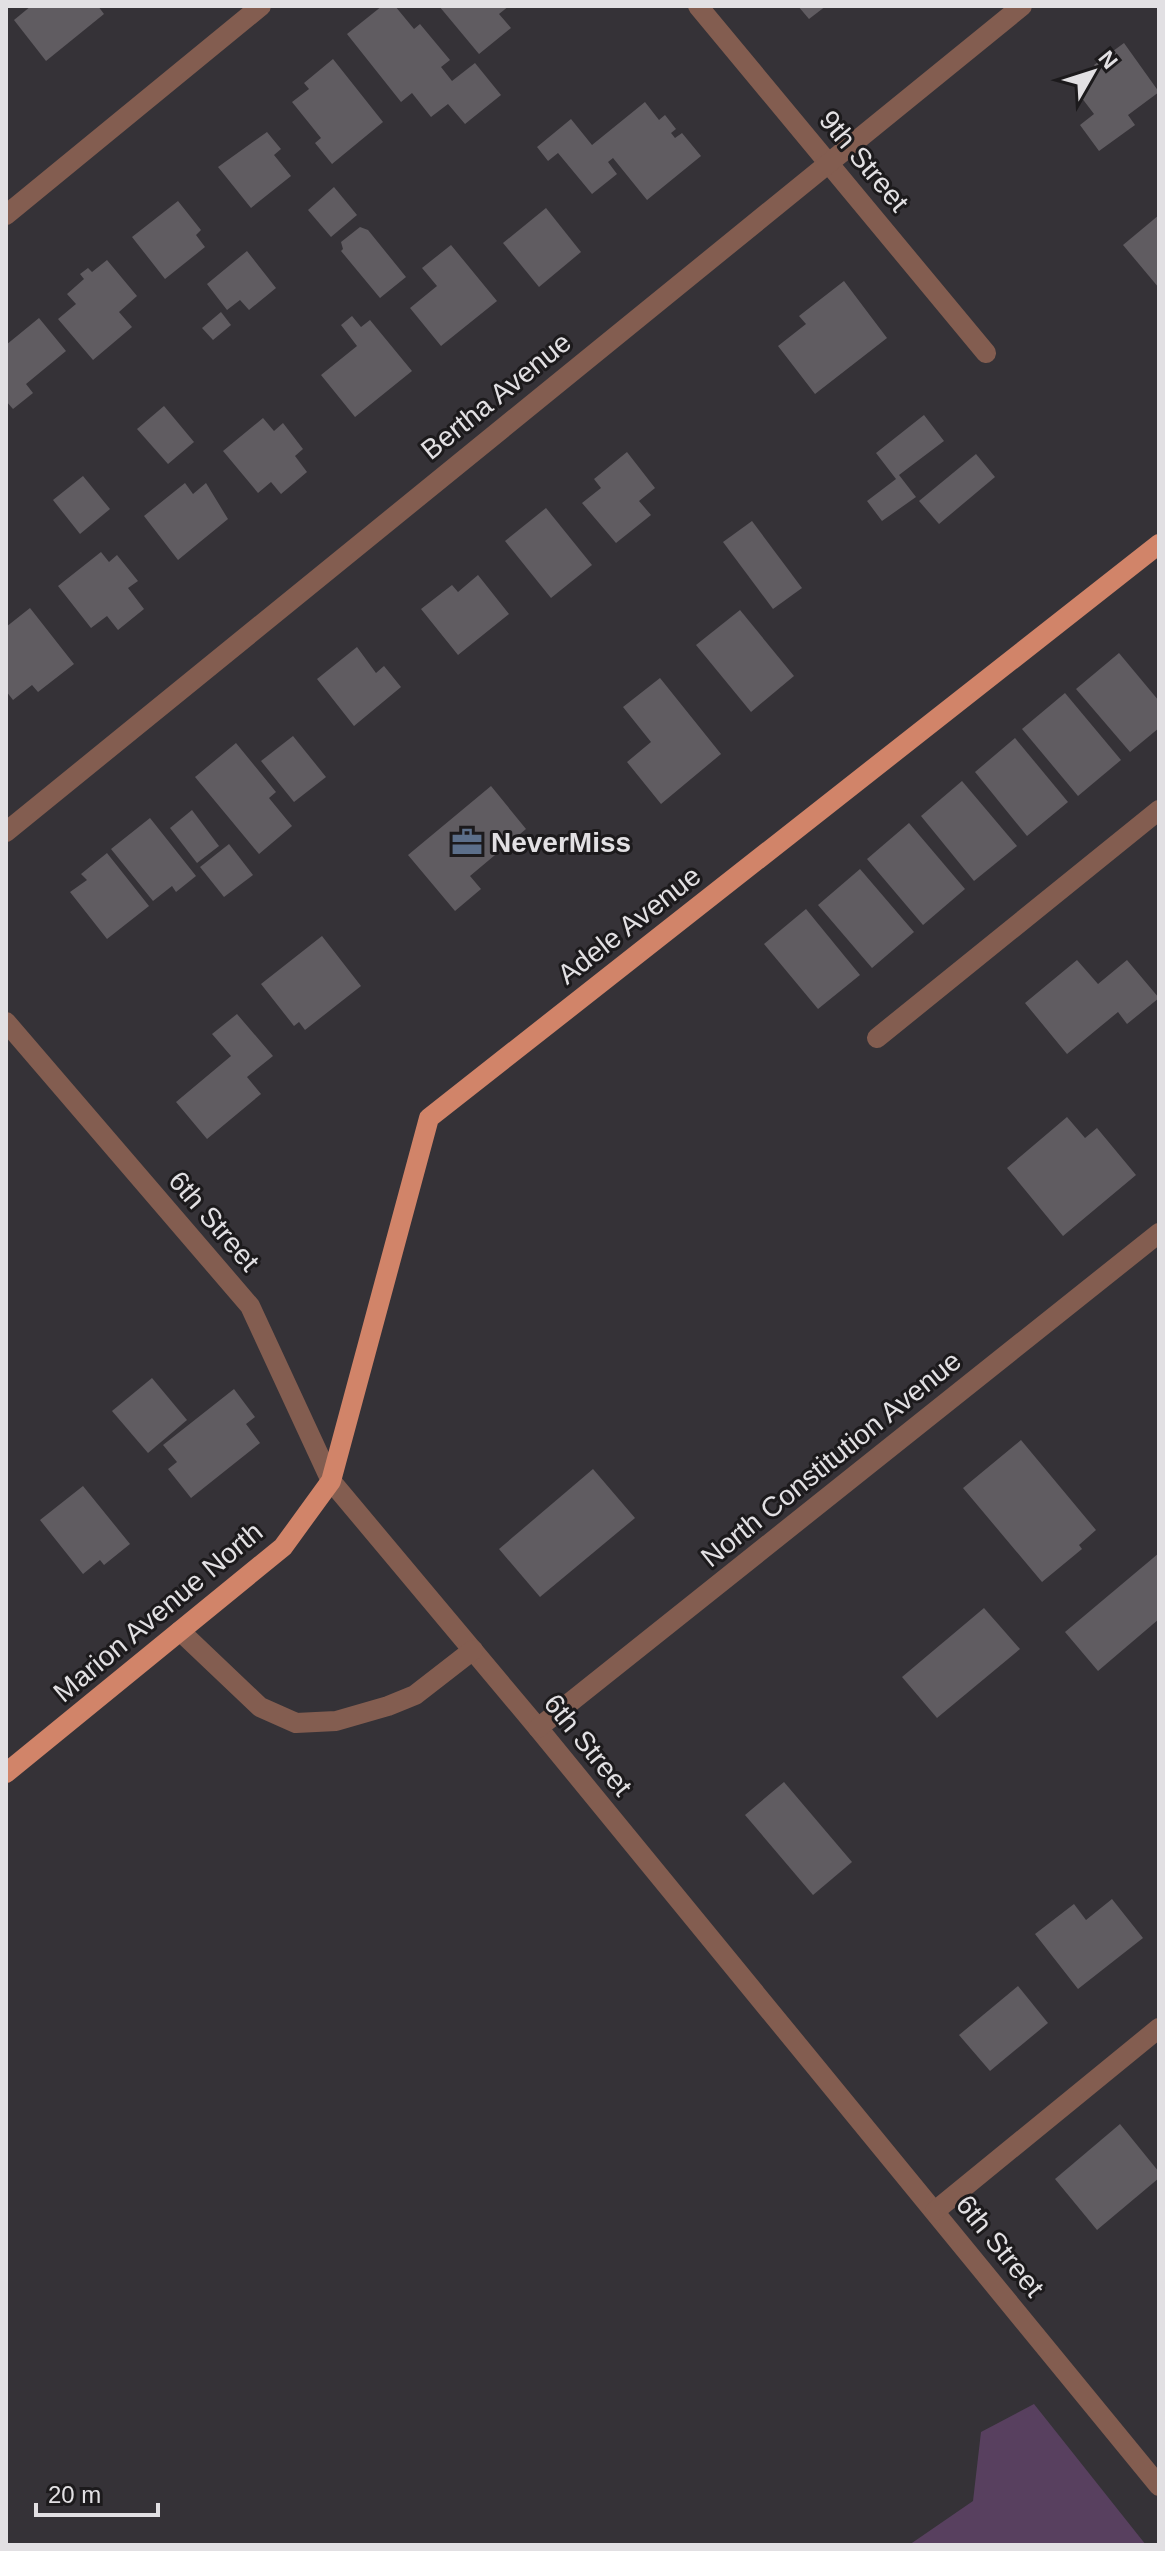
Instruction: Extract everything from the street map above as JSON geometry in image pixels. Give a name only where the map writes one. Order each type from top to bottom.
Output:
[{"type":"main road","name":"Adele Avenue","points":[[331,1481],[429,1118],[1156,551]]},
{"type":"main road","name":"Marion Avenue North","points":[[6,1773],[283,1547],[331,1481]]},
{"type":"street","points":[[6,215],[261,6]]},
{"type":"street","name":"9th Street","points":[[698,6],[986,353]]},
{"type":"street","name":"Bertha Avenue","points":[[6,832],[1022,6]]},
{"type":"street","points":[[877,1038],[1159,810]]},
{"type":"street","name":"6th Street","points":[[6,1022],[250,1306],[331,1481],[538,1728],[1159,2486]]},
{"type":"street","name":"North Constitution Avenue","points":[[538,1728],[1159,1233]]},
{"type":"street","points":[[180,1631],[260,1707],[296,1723],[336,1721],[415,1695],[473,1650]]},
{"type":"street","points":[[935,2211],[1159,2028]]},
{"type":"shaded area","points":[[1034,2404],[1146,2545],[909,2545],[973,2501],[981,2432]]},
{"type":"building","points":[[31,6],[98,6],[104,14],[46,61],[14,20]]},
{"type":"building","points":[[382,6],[395,6],[414,29],[420,24],[450,60],[441,67],[452,81],[475,63],[501,95],[465,124],[448,104],[431,117],[412,93],[401,102],[347,34]]},
{"type":"building","points":[[439,6],[509,6],[499,14],[511,28],[479,54]]},
{"type":"building","points":[[798,6],[826,6],[809,19]]},
{"type":"building","points":[[1124,43],[1159,92],[1128,115],[1135,125],[1099,151],[1080,125],[1094,114],[1075,89],[1099,71],[1094,65]]},
{"type":"building","points":[[333,59],[383,122],[332,164],[315,143],[321,138],[292,102],[309,89],[304,83]]},
{"type":"building","points":[[645,102],[659,120],[665,115],[676,129],[671,133],[675,138],[682,133],[701,156],[647,200],[613,158],[608,162],[617,174],[592,194],[558,153],[548,161],[537,147],[571,119],[592,145]]},
{"type":"building","points":[[267,132],[281,149],[274,155],[291,176],[251,208],[218,167]]},
{"type":"building","points":[[334,187],[357,215],[331,237],[308,210]]},
{"type":"building","points":[[178,201],[201,230],[196,235],[205,247],[165,279],[132,237]]},
{"type":"building","points":[[546,208],[581,252],[539,287],[503,243]]},
{"type":"building","points":[[1159,215],[1159,288],[1123,245]]},
{"type":"building","points":[[360,227],[368,230],[406,277],[380,298],[341,251],[341,242]]},
{"type":"building","points":[[451,245],[497,301],[441,346],[410,308],[437,286],[422,268]]},
{"type":"building","points":[[247,251],[276,288],[249,310],[240,300],[227,310],[207,284]]},
{"type":"building","points":[[107,260],[137,296],[119,312],[132,327],[93,360],[58,319],[76,304],[67,294],[84,279],[80,274],[88,268],[92,272]]},
{"type":"building","points":[[844,281],[887,338],[815,394],[778,346],[806,324],[799,316]]},
{"type":"building","points":[[221,312],[231,325],[213,340],[202,328]]},
{"type":"building","points":[[352,316],[361,327],[370,320],[412,371],[355,417],[321,375],[357,346],[341,325]]},
{"type":"building","points":[[39,318],[66,351],[26,384],[33,393],[13,409],[6,401],[6,345]]},
{"type":"building","points":[[164,406],[194,442],[168,464],[137,429]]},
{"type":"building","points":[[924,415],[944,441],[899,475],[916,497],[882,521],[867,501],[896,479],[876,453]]},
{"type":"building","points":[[263,418],[274,431],[283,423],[303,449],[295,456],[307,472],[281,494],[271,482],[258,493],[223,451]]},
{"type":"building","points":[[627,452],[655,488],[639,501],[651,515],[616,543],[582,503],[601,488],[594,479]]},
{"type":"building","points":[[976,454],[995,477],[939,524],[919,501]]},
{"type":"building","points":[[83,476],[110,509],[80,534],[53,500]]},
{"type":"building","points":[[185,483],[193,494],[206,483],[228,519],[178,560],[144,516]]},
{"type":"building","points":[[546,508],[592,565],[551,598],[505,541]]},
{"type":"building","points":[[752,521],[802,588],[773,609],[723,542]]},
{"type":"building","points":[[101,552],[109,562],[117,555],[138,581],[128,588],[144,609],[118,630],[107,616],[91,628],[58,586]]},
{"type":"building","points":[[478,575],[509,614],[458,655],[421,609],[452,585],[458,592]]},
{"type":"building","points":[[30,608],[74,664],[38,692],[32,685],[13,700],[6,691],[6,627]]},
{"type":"building","points":[[740,610],[794,676],[751,712],[696,645]]},
{"type":"building","points":[[357,647],[376,673],[384,666],[401,687],[354,726],[317,679]]},
{"type":"building","points":[[1119,653],[1159,701],[1159,728],[1130,752],[1076,689]]},
{"type":"building","points":[[660,678],[721,754],[661,804],[627,762],[651,742],[623,707]]},
{"type":"building","points":[[1065,693],[1121,760],[1078,796],[1022,729]]},
{"type":"building","points":[[293,736],[326,777],[294,802],[261,761]]},
{"type":"building","points":[[1015,738],[1068,802],[1027,836],[975,772]]},
{"type":"building","points":[[236,743],[276,792],[269,798],[292,826],[259,854],[195,777]]},
{"type":"building","points":[[962,781],[1017,846],[974,881],[921,816]]},
{"type":"building","name":"NeverMiss","points":[[491,786],[526,829],[470,876],[481,889],[455,911],[408,855]]},
{"type":"building","points":[[192,810],[219,846],[197,863],[170,828]]},
{"type":"building","points":[[150,818],[196,876],[176,892],[172,886],[153,901],[111,849]]},
{"type":"building","points":[[909,823],[965,889],[923,925],[867,859]]},
{"type":"building","points":[[229,844],[253,875],[224,897],[200,867]]},
{"type":"building","points":[[107,853],[149,906],[107,939],[70,892],[87,880],[81,874]]},
{"type":"building","points":[[860,869],[914,932],[872,968],[818,905]]},
{"type":"building","points":[[806,909],[860,975],[818,1009],[764,944]]},
{"type":"building","points":[[322,936],[361,986],[305,1030],[299,1022],[294,1026],[261,984]]},
{"type":"building","points":[[1077,960],[1098,984],[1127,960],[1159,998],[1127,1024],[1118,1012],[1067,1054],[1025,1003]]},
{"type":"building","points":[[237,1014],[273,1056],[247,1077],[261,1094],[207,1139],[176,1102],[231,1056],[212,1034]]},
{"type":"building","points":[[1067,1117],[1085,1138],[1097,1128],[1136,1175],[1063,1236],[1007,1168]]},
{"type":"building","points":[[152,1378],[187,1420],[148,1453],[112,1411]]},
{"type":"building","points":[[234,1389],[255,1417],[246,1424],[260,1443],[191,1498],[168,1469],[177,1462],[163,1445]]},
{"type":"building","points":[[1021,1440],[1096,1530],[1079,1545],[1082,1549],[1042,1582],[963,1488]]},
{"type":"building","points":[[593,1469],[635,1518],[540,1597],[499,1549]]},
{"type":"building","points":[[83,1486],[130,1544],[104,1565],[100,1560],[83,1574],[40,1520]]},
{"type":"building","points":[[1159,1553],[1159,1619],[1098,1671],[1065,1632]]},
{"type":"building","points":[[984,1608],[1020,1649],[937,1718],[902,1677]]},
{"type":"building","points":[[784,1782],[852,1862],[813,1895],[745,1815]]},
{"type":"building","points":[[1112,1899],[1143,1938],[1078,1989],[1035,1934],[1074,1904],[1086,1920]]},
{"type":"building","points":[[1018,1986],[1048,2023],[990,2071],[959,2035]]},
{"type":"building","points":[[1120,2124],[1159,2172],[1159,2178],[1097,2230],[1055,2179]]},
{"type":"place","name":"NeverMiss","points":[[467,842]]}]
